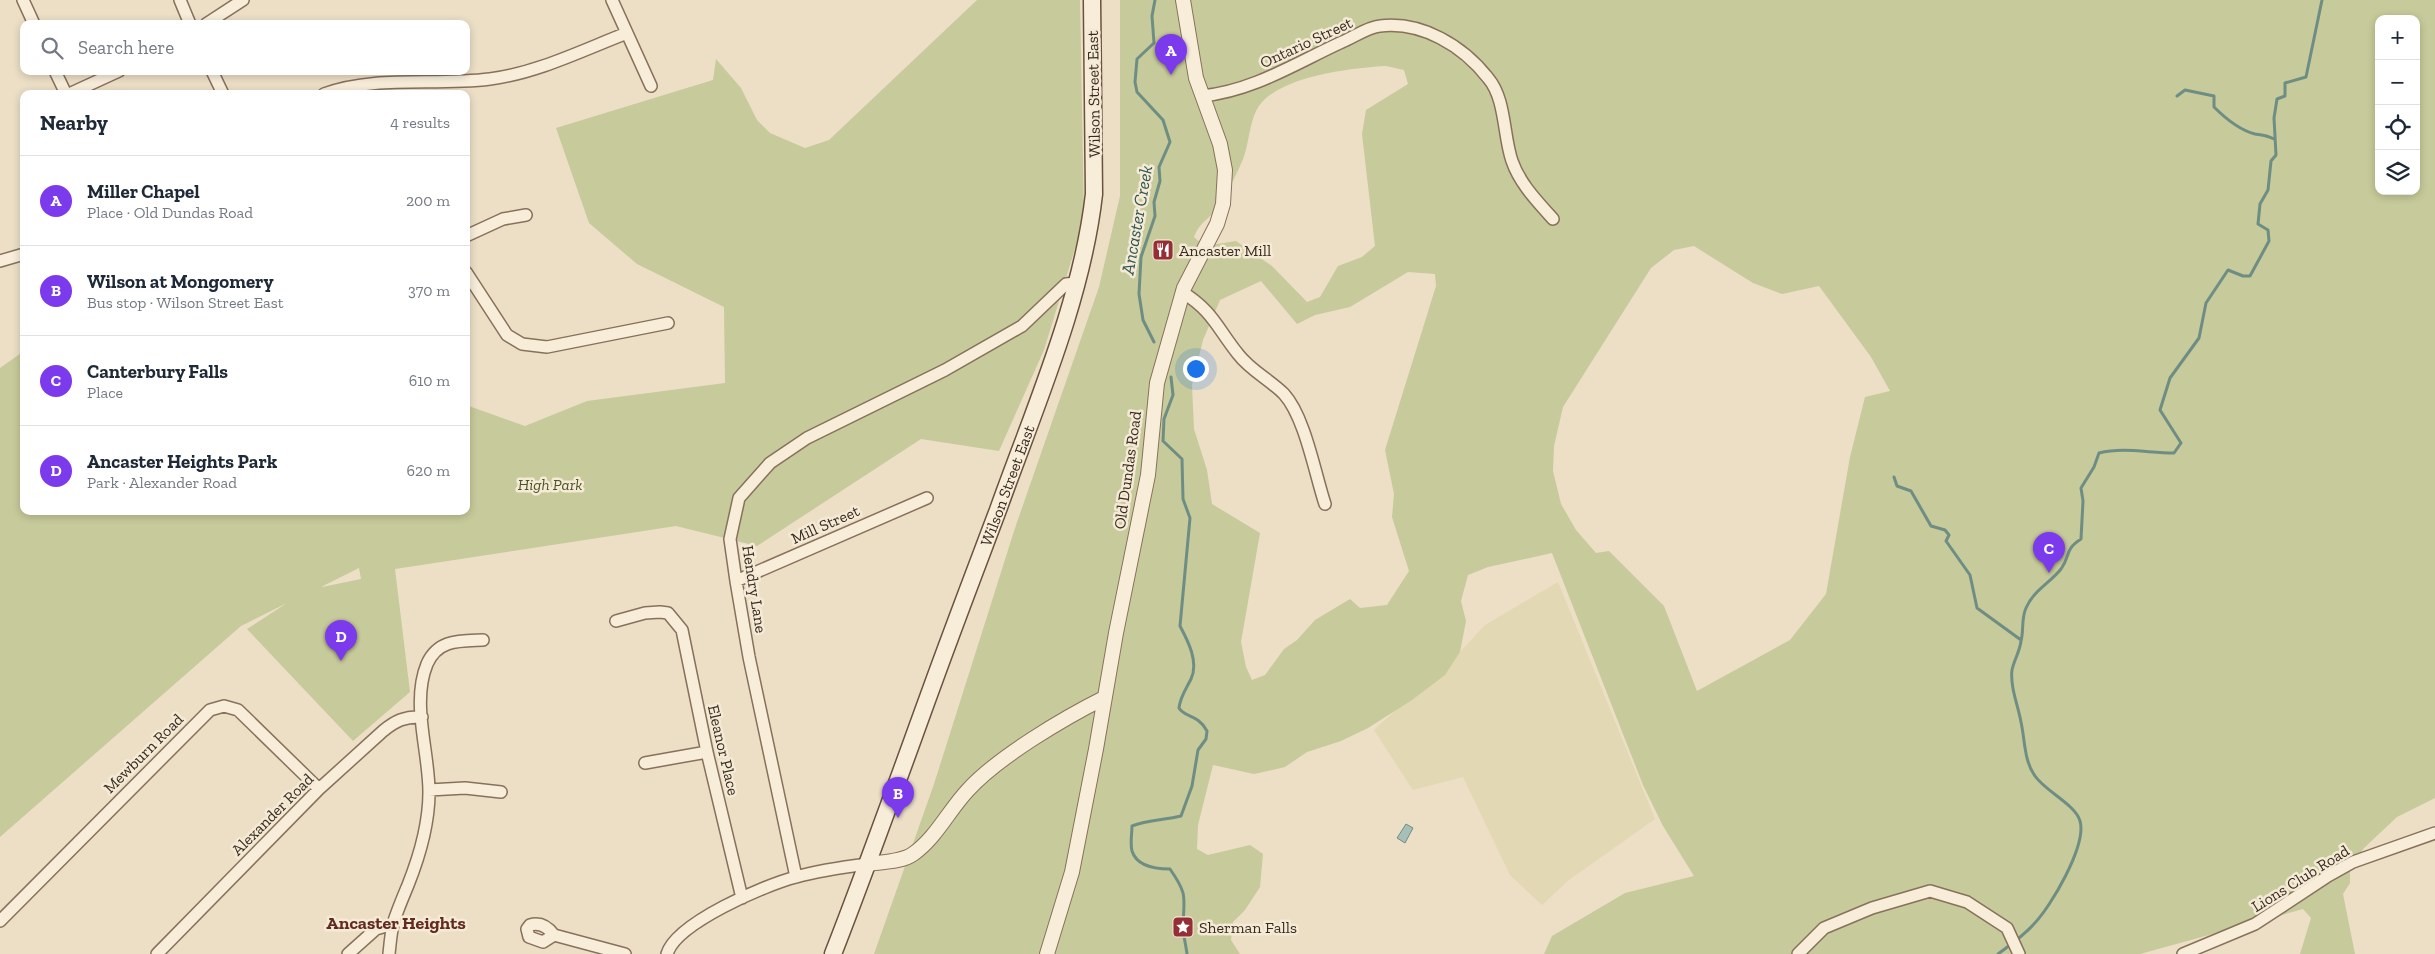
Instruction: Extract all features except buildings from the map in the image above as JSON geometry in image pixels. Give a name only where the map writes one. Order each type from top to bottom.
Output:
[{"type":"main road","name":"Wilson Street East","points":[[833,954],[868,864],[1056,349],[1076,282],[1091,221],[1094,194],[1092,0]]},
{"type":"street","points":[[23,0],[32,20]]},
{"type":"street","points":[[180,0],[188,20]]},
{"type":"street","points":[[212,20],[243,0]]},
{"type":"street","points":[[612,0],[651,86]]},
{"type":"street","name":"Old Dundas Road","points":[[1047,954],[1072,872],[1148,475],[1157,383],[1182,292],[1214,230],[1223,204],[1225,170],[1220,144],[1196,78],[1182,0]]},
{"type":"street","name":"Ontario Street","points":[[1202,96],[1252,85],[1379,26],[1413,27],[1441,38],[1467,55],[1490,79],[1499,101],[1512,162],[1525,188],[1553,219]]},
{"type":"street","points":[[335,90],[346,86],[372,82],[397,89],[490,79],[522,73],[627,33]]},
{"type":"street","points":[[57,75],[65,90]]},
{"type":"street","points":[[76,90],[110,75]]},
{"type":"street","points":[[214,75],[221,90]]},
{"type":"street","points":[[470,234],[503,219],[526,215]]},
{"type":"street","points":[[0,261],[20,255]]},
{"type":"street","points":[[470,278],[507,335],[522,344],[547,347],[668,323]]},
{"type":"street","name":"Hendry Lane","points":[[796,877],[736,581],[730,539],[739,498],[770,462],[807,438],[903,392],[1022,326],[1066,284],[1076,282]]},
{"type":"street","points":[[1182,292],[1203,306],[1218,324],[1239,356],[1284,395],[1294,408],[1325,504]]},
{"type":"street","name":"Mill Street","points":[[736,581],[927,498]]},
{"type":"street","name":"Eleanor Place","points":[[616,622],[645,613],[668,614],[682,630],[707,752],[742,898]]},
{"type":"street","points":[[389,954],[393,924],[412,874],[426,828],[429,790],[422,717],[422,688],[427,664],[434,653],[448,642],[483,640]]},
{"type":"street","points":[[666,954],[683,932],[700,920],[742,898],[796,877],[894,861],[912,855],[925,843],[969,789],[1010,756],[1082,709],[1104,698]]},
{"type":"street","name":"Mewburn Road","points":[[0,921],[210,710],[224,706],[238,710],[318,789]]},
{"type":"street","name":"Alexander Road","points":[[157,954],[318,789],[394,722],[409,716],[422,717]]},
{"type":"street","points":[[645,763],[707,752]]},
{"type":"street","points":[[429,790],[465,788],[501,792]]},
{"type":"street","name":"Lions Club Road","points":[[2183,954],[2255,924],[2352,862],[2435,834]]},
{"type":"street","points":[[1798,954],[1824,928],[1872,908],[1930,891],[1967,902],[2007,928],[2019,954]]},
{"type":"street","points":[[348,954],[376,929],[393,924]]},
{"type":"street","points":[[554,936],[625,954]]},
{"type":"shaded area","points":[[1558,582],[1655,819],[1569,880],[1542,905],[1510,875],[1463,777],[1413,790],[1374,730],[1460,652],[1485,625]]},
{"type":"green space","name":"High Park","points":[[977,0],[1080,0],[1084,219],[1044,350],[999,451],[921,439],[757,546],[676,526],[395,569],[410,692],[353,741],[247,629],[287,603],[241,626],[0,837],[0,368],[20,354],[20,515],[470,515],[470,406],[525,426],[587,401],[725,383],[724,307],[637,264],[589,223],[556,128],[713,80],[716,59],[741,88],[757,120],[770,133],[805,148],[829,140]],"holes":[[[359,568],[361,579],[323,586]]]},
{"type":"green space","points":[[1120,0],[2435,0],[2435,798],[2397,817],[2364,848],[2350,866],[2350,883],[2343,894],[2355,954],[2300,954],[2311,918],[2303,909],[2140,954],[1544,954],[1552,936],[1625,893],[1694,876],[1663,826],[1643,785],[1552,553],[1488,567],[1468,575],[1461,601],[1466,621],[1460,652],[1445,675],[1412,700],[1368,728],[1341,741],[1307,752],[1285,767],[1254,774],[1213,765],[1198,825],[1197,849],[1208,855],[1250,845],[1263,854],[1260,887],[1245,910],[1233,922],[1231,940],[1240,954],[874,954],[934,784],[1015,528],[1099,287],[1120,196]],"holes":[[[1386,66],[1404,70],[1408,84],[1366,110],[1362,134],[1375,246],[1362,257],[1338,266],[1320,297],[1307,302],[1272,266],[1236,241],[1204,246],[1194,237],[1200,226],[1217,208],[1228,190],[1243,159],[1253,118],[1265,99],[1279,89],[1315,76]],[[1694,246],[1753,283],[1782,294],[1819,286],[1871,357],[1890,391],[1865,397],[1850,457],[1826,594],[1790,640],[1697,691],[1664,606],[1609,551],[1596,553],[1576,530],[1561,504],[1553,471],[1554,446],[1563,407],[1651,268],[1674,250]],[[1408,272],[1435,274],[1436,286],[1385,450],[1394,494],[1392,517],[1409,571],[1387,605],[1360,608],[1350,599],[1315,620],[1297,640],[1284,649],[1265,675],[1252,680],[1246,667],[1241,642],[1260,533],[1212,504],[1207,470],[1194,429],[1192,385],[1203,340],[1220,300],[1261,281],[1297,324],[1315,315],[1350,307]]]},
{"type":"water","points":[[1406,824],[1413,828],[1405,843],[1397,838]]},
{"type":"waterway","name":"Ancaster Creek","points":[[1154,342],[1143,320],[1139,294],[1141,257],[1155,216],[1154,202],[1160,181],[1159,167],[1170,142],[1163,120],[1137,92],[1135,82],[1137,59],[1154,43],[1152,16],[1155,0]]},
{"type":"waterway","points":[[1998,954],[2029,929],[2049,905],[2073,860],[2081,832],[2080,821],[2073,809],[2040,782],[2031,770],[2027,757],[2012,676],[2013,666],[2022,637],[2024,612],[2037,592],[2061,569],[2072,546],[2081,539],[2083,501],[2081,488],[2094,467],[2099,453],[2127,450],[2174,453],[2181,443],[2160,410],[2170,378],[2199,338],[2206,303],[2228,270],[2243,276],[2250,276],[2269,241],[2268,230],[2258,224],[2260,204],[2268,190],[2271,161],[2276,155],[2274,118],[2277,99],[2285,96],[2285,83],[2306,77],[2322,0]]},
{"type":"waterway","points":[[2177,96],[2185,90],[2214,96],[2214,107],[2233,123],[2243,130],[2274,139]]},
{"type":"waterway","name":"Ancaster Creek","points":[[1171,377],[1173,395],[1164,419],[1163,441],[1182,459],[1183,499],[1190,518],[1180,626],[1192,652],[1194,666],[1191,679],[1179,708],[1200,722],[1207,731],[1206,739],[1198,750],[1192,786],[1181,816],[1144,822],[1132,826],[1131,845],[1134,856],[1138,861],[1153,868],[1170,869],[1180,885],[1184,896],[1183,929],[1187,954]]},
{"type":"waterway","points":[[1894,477],[1897,486],[1911,491],[1931,526],[1945,530],[1949,535],[1946,541],[1970,575],[1977,608],[2021,640]]},
{"type":"place","name":"Miller Chapel","points":[[1171,75]]},
{"type":"place","name":"Ancaster Mill","points":[[1163,250]]},
{"type":"place","name":"Canterbury Falls","points":[[2049,573]]},
{"type":"place","name":"Ancaster Heights Park","points":[[341,661]]},
{"type":"place","name":"Wilson at Mongomery","points":[[898,818]]},
{"type":"place","name":"Sherman Falls","points":[[1183,927]]},
{"type":"district","name":"Ancaster Heights","points":[[396,923]]}]
